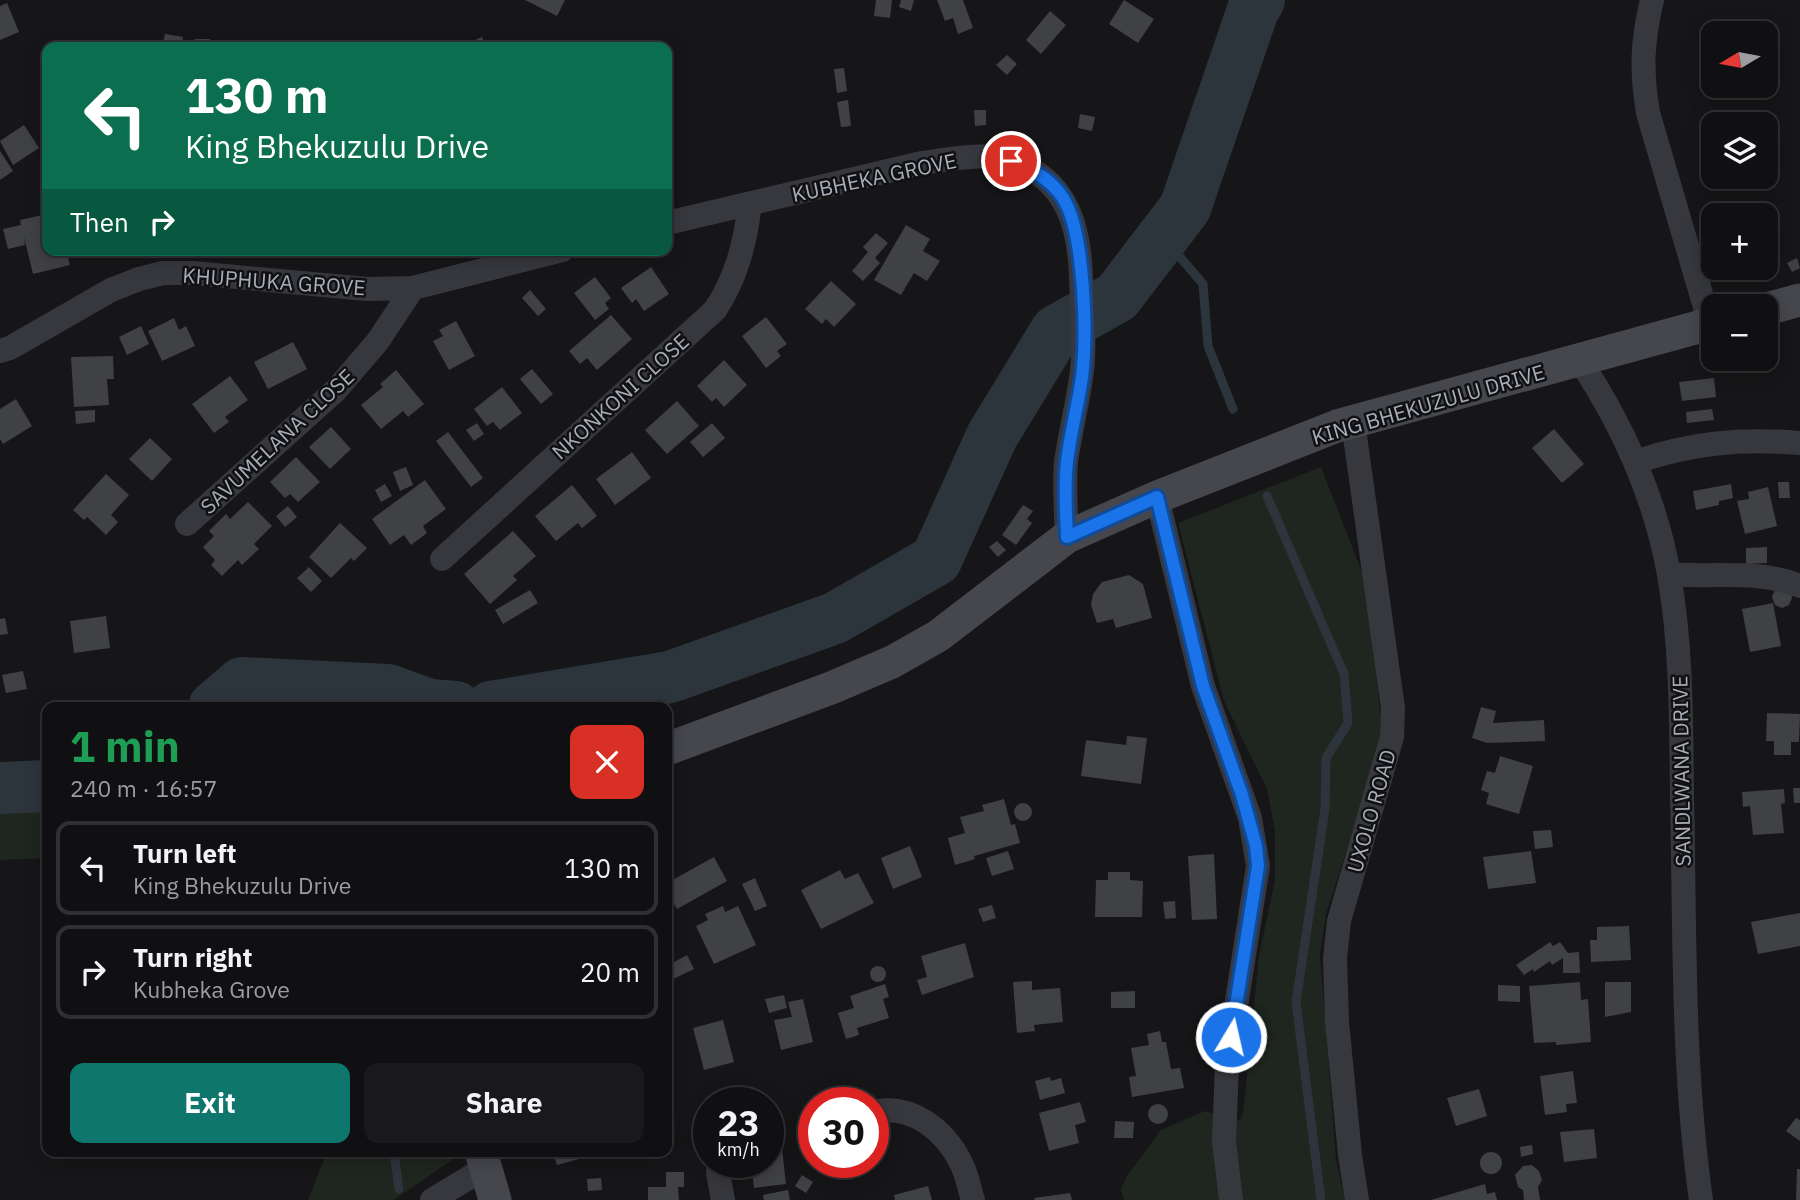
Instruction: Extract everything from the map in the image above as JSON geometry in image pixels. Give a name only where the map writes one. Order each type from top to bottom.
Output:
[{"type":"street","points":[[1652,0],[1644,34],[1642,80],[1648,113],[1702,294]]},
{"type":"street","name":"KUBHEKA GROVE","points":[[750,204],[922,163],[979,158],[1011,161],[1048,181],[1062,197],[1074,222],[1082,285],[1082,376],[1066,465],[1067,537]]},
{"type":"street","points":[[672,222],[750,204]]},
{"type":"street","name":"NKONKONI CLOSE","points":[[442,559],[715,310],[728,290],[738,266],[745,242],[750,204]]},
{"type":"street","name":"KHUPHUKA GROVE","points":[[0,351],[10,348],[111,290],[139,279],[163,274],[193,273],[368,289],[413,288],[538,256]]},
{"type":"street","name":"SAVUMELANA CLOSE","points":[[187,524],[335,390],[378,341],[413,288]]},
{"type":"street","points":[[1778,306],[1800,300]]},
{"type":"street","name":"KING BHEKUZULU DRIVE","points":[[672,748],[892,662],[938,636],[1067,537],[1157,497],[1353,422],[1701,327]]},
{"type":"street","name":"SANDLWANA DRIVE","points":[[1580,361],[1602,394],[1635,462],[1661,537],[1669,574],[1678,650],[1689,1068],[1701,1200]]},
{"type":"street","name":"UXOLO ROAD","points":[[1353,422],[1393,708],[1392,737],[1339,921],[1335,958],[1337,1022],[1357,1200]]},
{"type":"street","points":[[1635,462],[1671,450],[1703,444],[1738,440],[1800,443]]},
{"type":"street","points":[[1157,497],[1203,686],[1242,795],[1256,846],[1258,866],[1227,1064],[1224,1142],[1231,1200]]},
{"type":"street","points":[[1669,574],[1765,576],[1785,579],[1800,586]]},
{"type":"street","points":[[889,1110],[907,1112],[923,1119],[941,1135],[961,1162],[973,1200]]},
{"type":"street","points":[[432,1200],[483,1160],[495,1200]]},
{"type":"street","points":[[719,1178],[723,1200]]},
{"type":"shaded area","points":[[1321,467],[1365,580],[1383,736],[1326,914],[1320,955],[1336,1159],[1345,1200],[1124,1200],[1121,1189],[1127,1176],[1161,1130],[1205,1111],[1239,1121],[1243,1115],[1259,956],[1275,880],[1275,832],[1267,789],[1224,701],[1178,523]]},
{"type":"shaded area","points":[[42,800],[42,858],[0,860],[0,801]]},
{"type":"shaded area","points":[[325,1157],[455,1157],[394,1200],[308,1200]]},
{"type":"building","points":[[525,0],[565,0],[557,16]]},
{"type":"building","points":[[876,0],[892,0],[890,18],[874,16]]},
{"type":"building","points":[[901,0],[914,0],[911,11],[899,7]]},
{"type":"building","points":[[937,0],[963,0],[973,28],[958,34],[953,18],[945,21]]},
{"type":"building","points":[[1124,0],[1154,19],[1138,43],[1109,24]]},
{"type":"building","points":[[7,3],[19,32],[0,40],[0,6]]},
{"type":"building","points":[[1050,11],[1066,25],[1041,54],[1026,40]]},
{"type":"building","points":[[165,34],[183,37],[182,42],[163,42]]},
{"type":"building","points":[[482,37],[484,42],[470,42]]},
{"type":"building","points":[[195,39],[210,39],[210,42],[195,42]]},
{"type":"building","points":[[1007,55],[1017,64],[1007,75],[996,65]]},
{"type":"building","points":[[844,68],[847,91],[837,93],[834,69]]},
{"type":"building","points":[[848,100],[851,126],[841,127],[837,102]]},
{"type":"building","points":[[974,110],[986,110],[986,125],[975,126]]},
{"type":"building","points":[[1080,114],[1095,117],[1092,131],[1078,128]]},
{"type":"building","points":[[24,125],[39,148],[13,165],[0,141]]},
{"type":"building","points":[[0,151],[13,171],[0,180]]},
{"type":"building","points":[[42,215],[42,256],[68,256],[70,265],[33,274],[24,237],[25,245],[8,249],[3,229],[21,225],[20,220]]},
{"type":"building","points":[[906,225],[930,239],[923,251],[940,261],[927,281],[914,273],[901,295],[874,280]]},
{"type":"building","points":[[876,233],[888,243],[875,258],[880,263],[863,281],[852,271],[868,252],[863,247]]},
{"type":"building","points":[[1797,258],[1800,268],[1792,272],[1787,263]]},
{"type":"building","points":[[651,267],[669,294],[644,311],[636,299],[632,303],[621,288]]},
{"type":"building","points":[[595,277],[611,298],[605,303],[609,309],[595,320],[574,293]]},
{"type":"building","points":[[831,281],[856,304],[834,327],[826,319],[822,324],[805,309]]},
{"type":"building","points":[[530,290],[546,309],[538,316],[522,298]]},
{"type":"building","points":[[611,315],[632,339],[597,370],[587,358],[580,364],[569,351]]},
{"type":"building","points":[[766,317],[787,344],[777,351],[781,356],[766,368],[742,336]]},
{"type":"building","points":[[174,318],[179,330],[186,326],[195,346],[162,361],[148,331]]},
{"type":"building","points":[[456,321],[475,356],[449,370],[433,341],[443,336],[439,330]]},
{"type":"building","points":[[141,326],[149,344],[127,355],[119,337]]},
{"type":"building","points":[[293,342],[307,369],[268,389],[254,362]]},
{"type":"building","points":[[113,356],[114,379],[107,379],[109,405],[74,407],[71,357]]},
{"type":"building","points":[[724,360],[747,385],[724,407],[716,398],[712,402],[697,386]]},
{"type":"building","points":[[532,369],[553,394],[541,404],[520,379]]},
{"type":"building","points":[[396,370],[424,404],[408,417],[403,411],[381,429],[361,405],[383,387],[380,384]]},
{"type":"building","points":[[230,376],[248,400],[225,417],[229,422],[214,433],[192,404]]},
{"type":"building","points":[[1714,378],[1716,397],[1682,401],[1679,382]]},
{"type":"building","points":[[502,387],[522,413],[500,430],[493,422],[487,426],[474,409]]},
{"type":"building","points":[[16,399],[32,426],[3,444],[0,439],[0,409]]},
{"type":"building","points":[[677,401],[699,426],[667,454],[645,430]]},
{"type":"building","points":[[1712,409],[1714,420],[1687,423],[1686,412]]},
{"type":"building","points":[[95,410],[95,422],[76,424],[75,411]]},
{"type":"building","points":[[477,423],[484,434],[474,441],[466,430]]},
{"type":"building","points":[[712,423],[725,438],[703,457],[690,442]]},
{"type":"building","points":[[331,427],[351,449],[330,469],[309,447]]},
{"type":"building","points":[[1554,429],[1584,464],[1562,483],[1532,448]]},
{"type":"building","points":[[448,432],[483,478],[471,487],[436,441]]},
{"type":"building","points":[[150,438],[172,459],[152,481],[129,459]]},
{"type":"building","points":[[632,452],[651,478],[615,505],[596,479]]},
{"type":"building","points":[[296,457],[320,482],[298,502],[290,494],[285,498],[270,482]]},
{"type":"building","points":[[406,467],[413,485],[400,491],[393,472]]},
{"type":"building","points":[[106,474],[129,495],[111,515],[118,522],[106,535],[87,517],[84,520],[73,510]]},
{"type":"building","points":[[425,480],[446,509],[423,526],[427,533],[411,545],[404,535],[390,545],[372,519]]},
{"type":"building","points":[[1778,482],[1789,482],[1790,498],[1779,498]]},
{"type":"building","points":[[385,484],[392,496],[381,502],[375,490]]},
{"type":"building","points":[[1731,484],[1733,498],[1719,501],[1719,505],[1696,510],[1693,491]]},
{"type":"building","points":[[572,485],[597,516],[582,528],[578,523],[556,541],[535,516]]},
{"type":"building","points":[[1768,487],[1777,526],[1745,534],[1737,501],[1749,499],[1748,492]]},
{"type":"building","points":[[248,502],[272,526],[254,544],[259,549],[242,565],[238,560],[222,576],[211,565],[215,560],[203,547],[214,536],[209,531],[226,514],[230,519]]},
{"type":"building","points":[[1023,505],[1033,511],[1027,519],[1032,523],[1016,545],[1002,535]]},
{"type":"building","points":[[288,506],[297,517],[285,527],[276,516]]},
{"type":"building","points":[[340,523],[367,548],[354,561],[351,558],[331,578],[309,557]]},
{"type":"building","points":[[513,531],[536,556],[513,576],[517,580],[490,604],[464,574]]},
{"type":"building","points":[[997,541],[1006,550],[998,557],[989,547]]},
{"type":"building","points":[[1767,547],[1767,563],[1746,564],[1746,548]]},
{"type":"building","points":[[309,567],[322,581],[311,592],[297,578]]},
{"type":"building","points":[[1129,575],[1143,584],[1152,618],[1116,628],[1113,619],[1097,623],[1091,605],[1093,594],[1102,582]]},
{"type":"building","points":[[530,590],[538,603],[503,624],[495,610]]},
{"type":"building","points":[[1775,590],[1790,591],[1792,598],[1789,605],[1782,608],[1775,605],[1772,597]]},
{"type":"building","points":[[1773,603],[1781,646],[1750,652],[1742,609]]},
{"type":"building","points":[[106,616],[110,648],[74,653],[70,621]]},
{"type":"building","points":[[5,618],[8,634],[0,635],[0,619]]},
{"type":"building","points":[[23,671],[27,689],[6,693],[2,675]]},
{"type":"building","points":[[1481,707],[1496,711],[1493,723],[1544,720],[1545,741],[1487,743],[1472,738]]},
{"type":"building","points":[[1767,713],[1800,714],[1799,742],[1791,742],[1791,755],[1774,755],[1774,741],[1766,741]]},
{"type":"building","points":[[1127,736],[1147,738],[1141,784],[1081,776],[1086,740],[1126,745]]},
{"type":"building","points":[[1500,756],[1533,766],[1519,814],[1486,804],[1489,793],[1481,790],[1487,771],[1495,773]]},
{"type":"building","points":[[1793,788],[1800,788],[1800,803],[1794,803]]},
{"type":"building","points":[[1784,789],[1785,803],[1781,804],[1784,833],[1753,835],[1750,806],[1743,807],[1742,792]]},
{"type":"building","points":[[1004,799],[1011,825],[1015,824],[1020,843],[974,856],[975,859],[955,865],[948,838],[965,833],[960,817],[984,811],[982,805]]},
{"type":"building","points":[[1019,803],[1027,803],[1032,812],[1030,819],[1019,821],[1014,816],[1014,808]]},
{"type":"building","points":[[1551,830],[1553,847],[1535,849],[1533,831]]},
{"type":"building","points":[[910,846],[922,877],[893,889],[881,858]]},
{"type":"building","points":[[1008,851],[1014,869],[992,876],[986,858]]},
{"type":"building","points":[[1531,851],[1536,883],[1488,889],[1483,857]]},
{"type":"building","points":[[1214,854],[1217,919],[1192,920],[1188,856]]},
{"type":"building","points":[[714,857],[727,881],[677,909],[672,900],[672,880]]},
{"type":"building","points":[[840,870],[845,879],[858,873],[874,903],[821,929],[801,890]]},
{"type":"building","points":[[1108,872],[1130,872],[1130,880],[1143,881],[1142,917],[1095,917],[1096,880],[1108,880]]},
{"type":"building","points":[[755,878],[767,906],[755,911],[742,884]]},
{"type":"building","points":[[1175,901],[1176,918],[1165,919],[1163,902]]},
{"type":"building","points":[[992,905],[996,918],[983,922],[978,909]]},
{"type":"building","points":[[723,906],[725,912],[738,906],[756,945],[714,964],[696,926],[708,920],[705,914]]},
{"type":"building","points":[[1800,913],[1800,946],[1758,954],[1751,922]]},
{"type":"building","points":[[1629,926],[1631,960],[1591,962],[1590,940],[1597,940],[1597,927]]},
{"type":"building","points":[[1550,942],[1553,946],[1560,942],[1568,953],[1579,952],[1580,973],[1563,973],[1563,958],[1552,965],[1550,961],[1524,975],[1516,965]]},
{"type":"building","points":[[965,943],[974,977],[922,995],[917,980],[927,977],[921,956]]},
{"type":"building","points":[[687,955],[694,969],[672,980],[672,963]]},
{"type":"building","points":[[875,966],[881,966],[886,974],[884,980],[875,982],[870,977],[870,971]]},
{"type":"building","points":[[1032,981],[1032,990],[1060,988],[1063,1022],[1034,1025],[1035,1031],[1017,1033],[1013,982]]},
{"type":"building","points":[[1580,982],[1581,1000],[1588,999],[1591,1042],[1556,1045],[1556,1042],[1534,1043],[1529,986]]},
{"type":"building","points":[[1605,982],[1631,982],[1631,1012],[1605,1017]]},
{"type":"building","points":[[885,984],[889,997],[883,999],[889,1018],[857,1028],[859,1035],[846,1039],[838,1013],[854,1008],[850,996]]},
{"type":"building","points":[[1498,985],[1520,986],[1520,1002],[1498,1001]]},
{"type":"building","points":[[1135,991],[1135,1008],[1111,1008],[1111,992]]},
{"type":"building","points":[[784,995],[787,1008],[769,1013],[765,999]]},
{"type":"building","points":[[803,999],[813,1042],[781,1050],[774,1020],[792,1017],[788,1002]]},
{"type":"building","points":[[723,1020],[734,1062],[704,1070],[693,1028]]},
{"type":"building","points":[[1160,1031],[1162,1042],[1166,1042],[1171,1069],[1180,1068],[1184,1088],[1132,1097],[1129,1077],[1136,1076],[1131,1048],[1149,1045],[1147,1034]]},
{"type":"building","points":[[1573,1071],[1577,1103],[1566,1104],[1567,1112],[1545,1115],[1540,1076]]},
{"type":"building","points":[[1050,1077],[1051,1081],[1061,1078],[1065,1093],[1040,1100],[1035,1081]]},
{"type":"building","points":[[1479,1089],[1487,1116],[1456,1126],[1447,1098]]},
{"type":"building","points":[[1080,1102],[1086,1122],[1075,1125],[1079,1143],[1049,1151],[1039,1113]]},
{"type":"building","points":[[1158,1104],[1165,1107],[1168,1114],[1165,1121],[1158,1124],[1151,1121],[1148,1114],[1151,1107]]},
{"type":"building","points":[[1796,1118],[1800,1120],[1800,1141],[1786,1131]]},
{"type":"building","points":[[1115,1121],[1134,1122],[1133,1138],[1114,1138]]},
{"type":"building","points":[[1594,1129],[1597,1158],[1564,1162],[1560,1132]]},
{"type":"building","points":[[1532,1145],[1533,1154],[1521,1157],[1520,1147]]},
{"type":"building","points":[[1487,1152],[1495,1152],[1502,1159],[1502,1167],[1495,1174],[1487,1174],[1480,1167],[1480,1159]]},
{"type":"building","points":[[555,1157],[586,1157],[557,1165]]},
{"type":"building","points":[[1532,1165],[1539,1171],[1542,1180],[1538,1187],[1540,1200],[1524,1200],[1523,1190],[1518,1187],[1515,1175],[1523,1166]]},
{"type":"building","points":[[784,1166],[786,1184],[754,1188],[753,1178],[784,1178]]},
{"type":"building","points":[[1797,1169],[1800,1169],[1800,1200],[1796,1200]]},
{"type":"building","points":[[666,1172],[684,1172],[684,1187],[678,1187],[679,1200],[648,1200],[648,1187],[666,1187]]},
{"type":"building","points":[[601,1178],[602,1190],[588,1191],[587,1179]]},
{"type":"building","points":[[800,1178],[813,1182],[806,1193],[795,1186]]},
{"type":"building","points":[[1485,1184],[1487,1194],[1495,1192],[1497,1200],[1431,1200]]},
{"type":"building","points":[[928,1186],[932,1200],[895,1200],[894,1195]]},
{"type":"building","points":[[788,1190],[790,1200],[764,1200],[763,1195]]},
{"type":"building","points":[[1070,1193],[1072,1200],[1034,1198]]},
{"type":"waterway","points":[[521,702],[670,677],[835,618],[936,560],[992,436],[1056,331],[1117,297],[1185,208],[1253,10],[1259,0]]},
{"type":"waterway","points":[[1163,237],[1203,284],[1208,346],[1233,409]]},
{"type":"waterway","points":[[1267,496],[1344,674],[1348,723],[1326,758],[1325,809],[1296,1002],[1321,1200]]},
{"type":"waterway","points":[[220,702],[242,683],[388,690],[422,702]]},
{"type":"waterway","points":[[0,788],[42,786]]},
{"type":"waterway","points":[[395,1157],[399,1189]]},
{"type":"route","points":[[1011,161],[1048,181],[1062,197],[1074,222],[1080,254],[1082,376],[1066,465],[1067,537],[1157,497],[1203,686],[1250,818],[1258,866],[1231,1037]]}]
